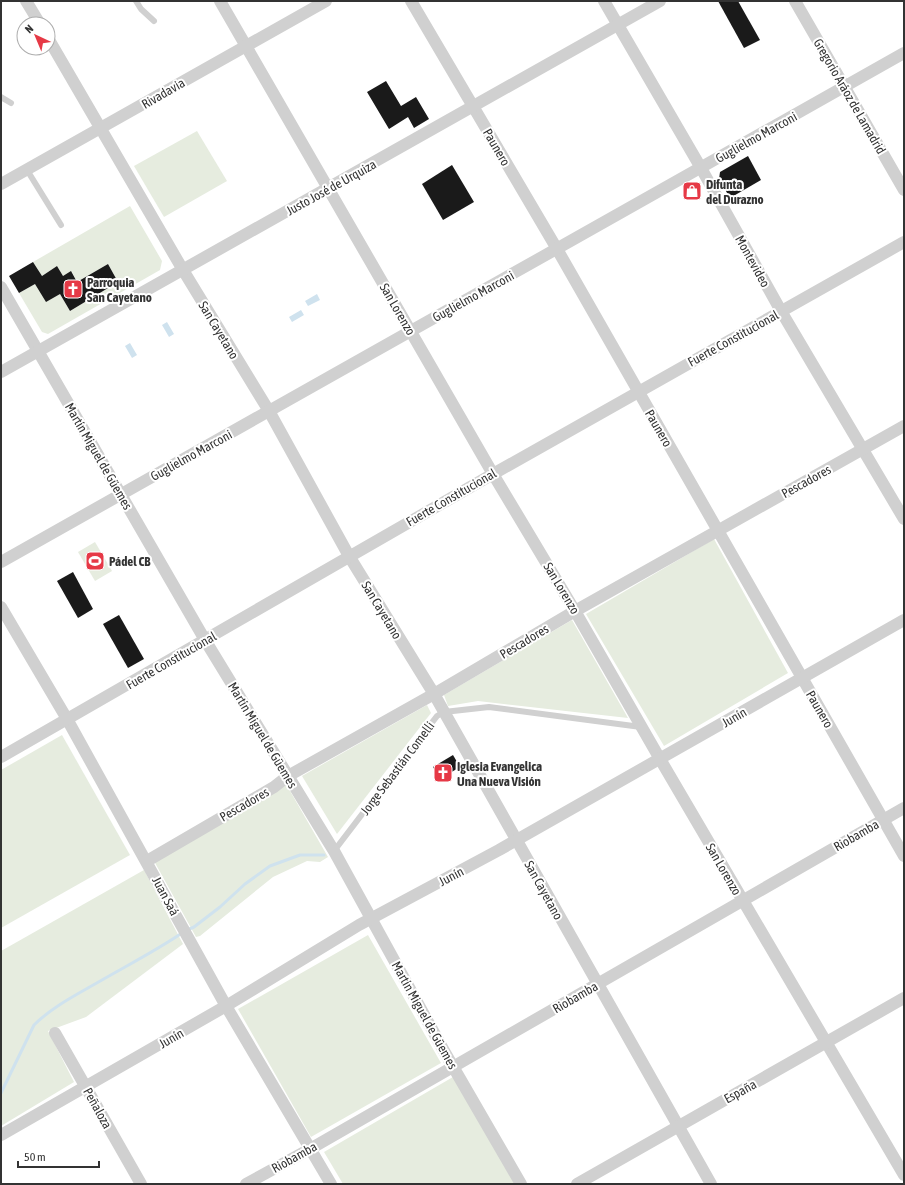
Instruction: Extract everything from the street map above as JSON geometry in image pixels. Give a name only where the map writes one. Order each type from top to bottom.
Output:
[{"type":"street","points":[[26,1],[35,16]]},
{"type":"street","name":"San Lorenzo","points":[[220,1],[493,474],[575,611],[904,1175]]},
{"type":"street","name":"Rivadavia","points":[[1,184],[326,1]]},
{"type":"street","name":"Paunero","points":[[411,1],[557,249],[904,856]]},
{"type":"street","name":"Montevideo","points":[[604,1],[701,168],[781,311],[904,519]]},
{"type":"street","name":"Justo José de Urquiza","points":[[1,372],[660,1]]},
{"type":"street","name":"Gregorio Aráoz de Lamadrid","points":[[795,1],[904,190]]},
{"type":"street","name":"San Cayetano","points":[[56,52],[183,270],[269,411],[349,556],[434,694],[711,1184]]},
{"type":"street","name":"Guglielmo Marconi","points":[[1,562],[904,53]]},
{"type":"street","name":"Fuerte Constitucional","points":[[1,757],[206,640],[349,556],[904,242]]},
{"type":"street","name":"Martín Miguel de Güemes","points":[[1,288],[206,640],[334,851],[453,1067],[521,1184]]},
{"type":"street","name":"Pescadores","points":[[146,861],[274,787],[288,776],[434,694],[575,611],[904,426]]},
{"type":"street","name":"Juan Saá","points":[[1,608],[67,719],[226,1006],[331,1184]]},
{"type":"street","name":"Junín","points":[[1,1135],[226,1006],[372,919],[516,840],[904,620]]},
{"type":"street","name":"Riobamba","points":[[246,1184],[310,1149],[904,808]]},
{"type":"street","name":"España","points":[[577,1184],[904,998]]},
{"type":"street","name":"Peñaloza","points":[[55,1033],[141,1184]]},
{"type":"lane","points":[[136,1],[141,9],[154,21]]},
{"type":"lane","points":[[1,97],[11,103]]},
{"type":"lane","points":[[27,170],[61,225]]},
{"type":"lane","name":"Jorge Sebastián Comelli","points":[[334,851],[437,716],[444,712],[489,707],[641,726]]},
{"type":"shaded area","points":[[197,131],[227,181],[164,217],[134,166]]},
{"type":"shaded area","points":[[130,206],[162,261],[160,270],[48,334],[42,332],[19,293],[35,284],[60,294],[70,311],[118,282],[108,264],[77,282],[72,272],[63,276],[57,266],[42,276],[33,262]]},
{"type":"shaded area","points":[[714,539],[788,673],[664,746],[586,614]]},
{"type":"shaded area","name":"Pádel CB","points":[[95,542],[112,571],[95,581],[78,552]]},
{"type":"shaded area","points":[[572,620],[628,718],[478,701],[448,706],[444,695]]},
{"type":"shaded area","points":[[427,705],[431,713],[337,834],[302,776]]},
{"type":"shaded area","points":[[62,735],[130,855],[1,928],[1,770]]},
{"type":"shaded area","points":[[286,784],[328,857],[320,862],[307,861],[273,877],[200,936],[196,937],[154,861]]},
{"type":"shaded area","points":[[144,870],[183,944],[86,1017],[48,1031],[74,1082],[1,1126],[1,951]]},
{"type":"shaded area","points":[[368,935],[441,1063],[311,1137],[238,1009]]},
{"type":"shaded area","points":[[453,1077],[516,1184],[343,1184],[324,1152]]},
{"type":"water","points":[[317,294],[320,300],[308,306],[305,301]]},
{"type":"water","points":[[301,310],[304,315],[292,322],[289,317]]},
{"type":"water","points":[[167,322],[174,334],[169,337],[162,325]]},
{"type":"water","points":[[130,343],[137,355],[132,358],[125,346]]},
{"type":"building","points":[[718,1],[738,1],[760,40],[744,48]]},
{"type":"building","points":[[386,81],[401,106],[416,97],[429,119],[414,128],[408,117],[389,129],[367,92]]},
{"type":"building","points":[[748,156],[761,180],[730,198],[719,179],[720,172]]},
{"type":"building","points":[[452,165],[474,202],[443,220],[422,184]]},
{"type":"building","name":"Parroquia San Cayetano","points":[[33,262],[42,276],[57,266],[63,276],[71,271],[77,282],[108,264],[118,282],[70,311],[60,294],[46,302],[35,284],[19,293],[9,276]]},
{"type":"building","points":[[73,572],[93,609],[78,618],[57,581]]},
{"type":"building","points":[[119,615],[144,659],[128,668],[103,624]]},
{"type":"building","name":"Iglesia Evangelica Una Nueva Visión","points":[[453,755],[460,767],[440,779],[433,767]]},
{"type":"waterway","points":[[187,930],[194,927],[220,907],[245,884],[270,866],[300,855],[324,855]]},
{"type":"waterway","points":[[1,1093],[34,1025],[55,1008],[71,998],[182,933]]},
{"type":"place","name":"Difunta del Durazno","points":[[692,191]]},
{"type":"place","name":"Parroquia San Cayetano","points":[[73,289]]},
{"type":"place","name":"Pádel CB","points":[[95,561]]},
{"type":"place","name":"Iglesia Evangelica Una Nueva Visión","points":[[443,773]]}]
